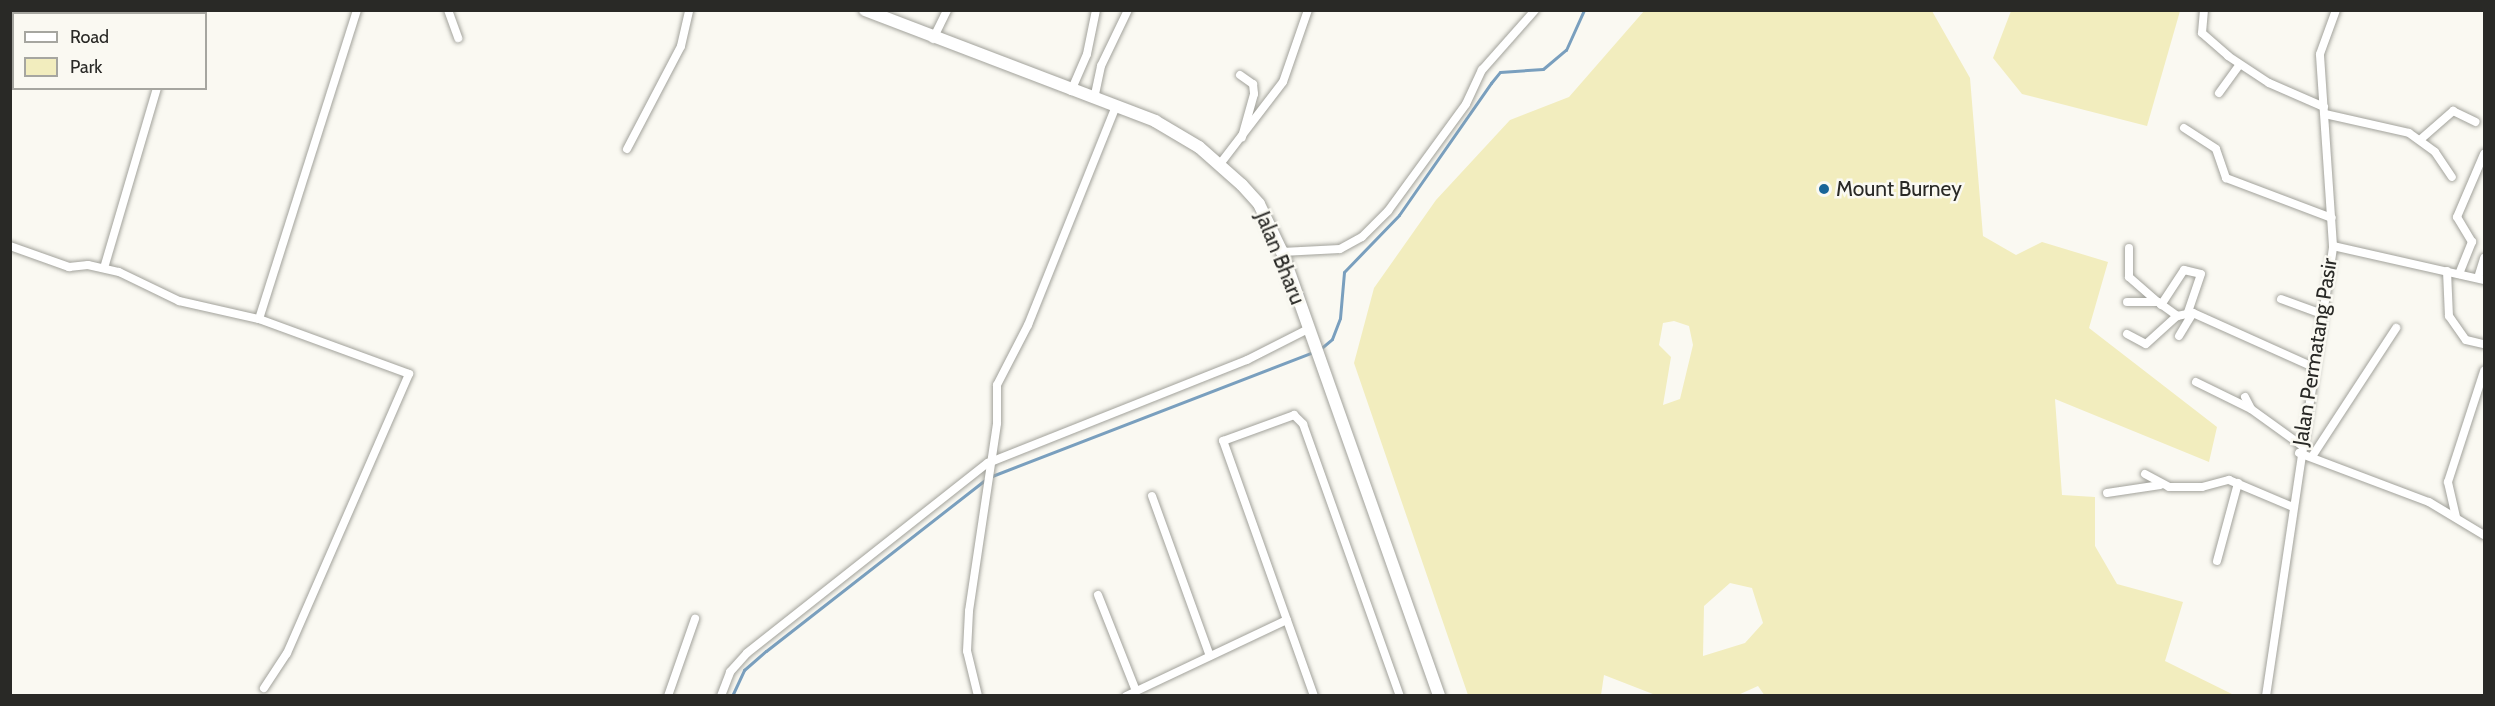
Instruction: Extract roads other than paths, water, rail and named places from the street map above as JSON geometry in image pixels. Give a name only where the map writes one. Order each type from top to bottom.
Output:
[{"type":"main road","name":"Jalan Bharu","points":[[867,11],[933,39],[1116,106],[1174,132],[1220,164],[1258,204],[1282,252],[1318,363],[1439,696]]},
{"type":"street","points":[[259,319],[357,10]]},
{"type":"street","points":[[448,10],[458,38]]},
{"type":"street","points":[[627,149],[681,46],[689,10]]},
{"type":"street","points":[[933,39],[947,10]]},
{"type":"street","points":[[1071,91],[1087,54],[1096,10]]},
{"type":"street","points":[[1094,99],[1101,66],[1128,10]]},
{"type":"street","points":[[1220,164],[1283,82],[1308,10]]},
{"type":"street","points":[[1282,252],[1340,249],[1362,237],[1388,211],[1466,104],[1482,70],[1535,10]]},
{"type":"street","points":[[2204,10],[2202,33],[2239,64],[2324,110],[2384,124],[2421,139],[2452,177]]},
{"type":"street","name":"Jalan Permatang Pasir","points":[[2266,696],[2300,449],[2333,246],[2320,54],[2336,10]]},
{"type":"street","points":[[2219,93],[2239,64]]},
{"type":"street","points":[[1240,75],[1253,84],[1254,94],[1242,138]]},
{"type":"street","points":[[104,268],[156,90]]},
{"type":"street","points":[[978,696],[967,651],[969,611],[984,485],[997,423],[999,378],[1028,325],[1116,106]]},
{"type":"street","points":[[2421,139],[2453,111],[2476,122]]},
{"type":"street","points":[[2184,128],[2216,149],[2226,178],[2256,185],[2304,210],[2332,218]]},
{"type":"street","points":[[2459,274],[2472,242],[2457,217],[2484,154]]},
{"type":"street","points":[[10,246],[69,267],[104,268],[179,301],[259,319],[409,374],[296,633],[264,688]]},
{"type":"street","points":[[2333,246],[2481,279],[2484,258]]},
{"type":"street","points":[[2129,248],[2129,277],[2159,304]]},
{"type":"street","points":[[2159,304],[2182,271],[2201,274],[2179,336]]},
{"type":"street","points":[[2447,271],[2449,316],[2466,340],[2484,344]]},
{"type":"street","points":[[2281,299],[2322,314]]},
{"type":"street","points":[[2127,302],[2159,304],[2313,367]]},
{"type":"street","points":[[2127,334],[2146,344],[2186,314]]},
{"type":"street","points":[[2313,455],[2396,328]]},
{"type":"street","points":[[721,696],[730,672],[747,653],[988,464],[1247,360],[1308,329]]},
{"type":"street","points":[[2456,517],[2448,482],[2484,370]]},
{"type":"street","points":[[2196,382],[2251,409],[2300,449],[2430,502],[2484,535]]},
{"type":"street","points":[[2245,397],[2251,409]]},
{"type":"street","points":[[1314,696],[1223,441],[1294,415],[1304,424],[1400,696]]},
{"type":"street","points":[[2145,474],[2160,485]]},
{"type":"street","points":[[2107,493],[2160,485],[2238,483],[2268,500],[2293,507]]},
{"type":"street","points":[[2217,561],[2238,483]]},
{"type":"street","points":[[1152,496],[1210,656]]},
{"type":"street","points":[[1098,595],[1136,691]]},
{"type":"street","points":[[668,696],[695,619]]},
{"type":"street","points":[[1126,696],[1287,620]]},
{"type":"waterway","points":[[1319,350],[1332,339],[1340,318],[1344,272],[1399,215],[1491,83],[1500,72],[1543,69],[1566,50],[1584,10]]},
{"type":"waterway","points":[[992,476],[1313,352]]},
{"type":"waterway","points":[[732,696],[744,670],[766,651],[986,479]]},
{"type":"place","name":"Mount Burney","points":[[1824,189]]}]
